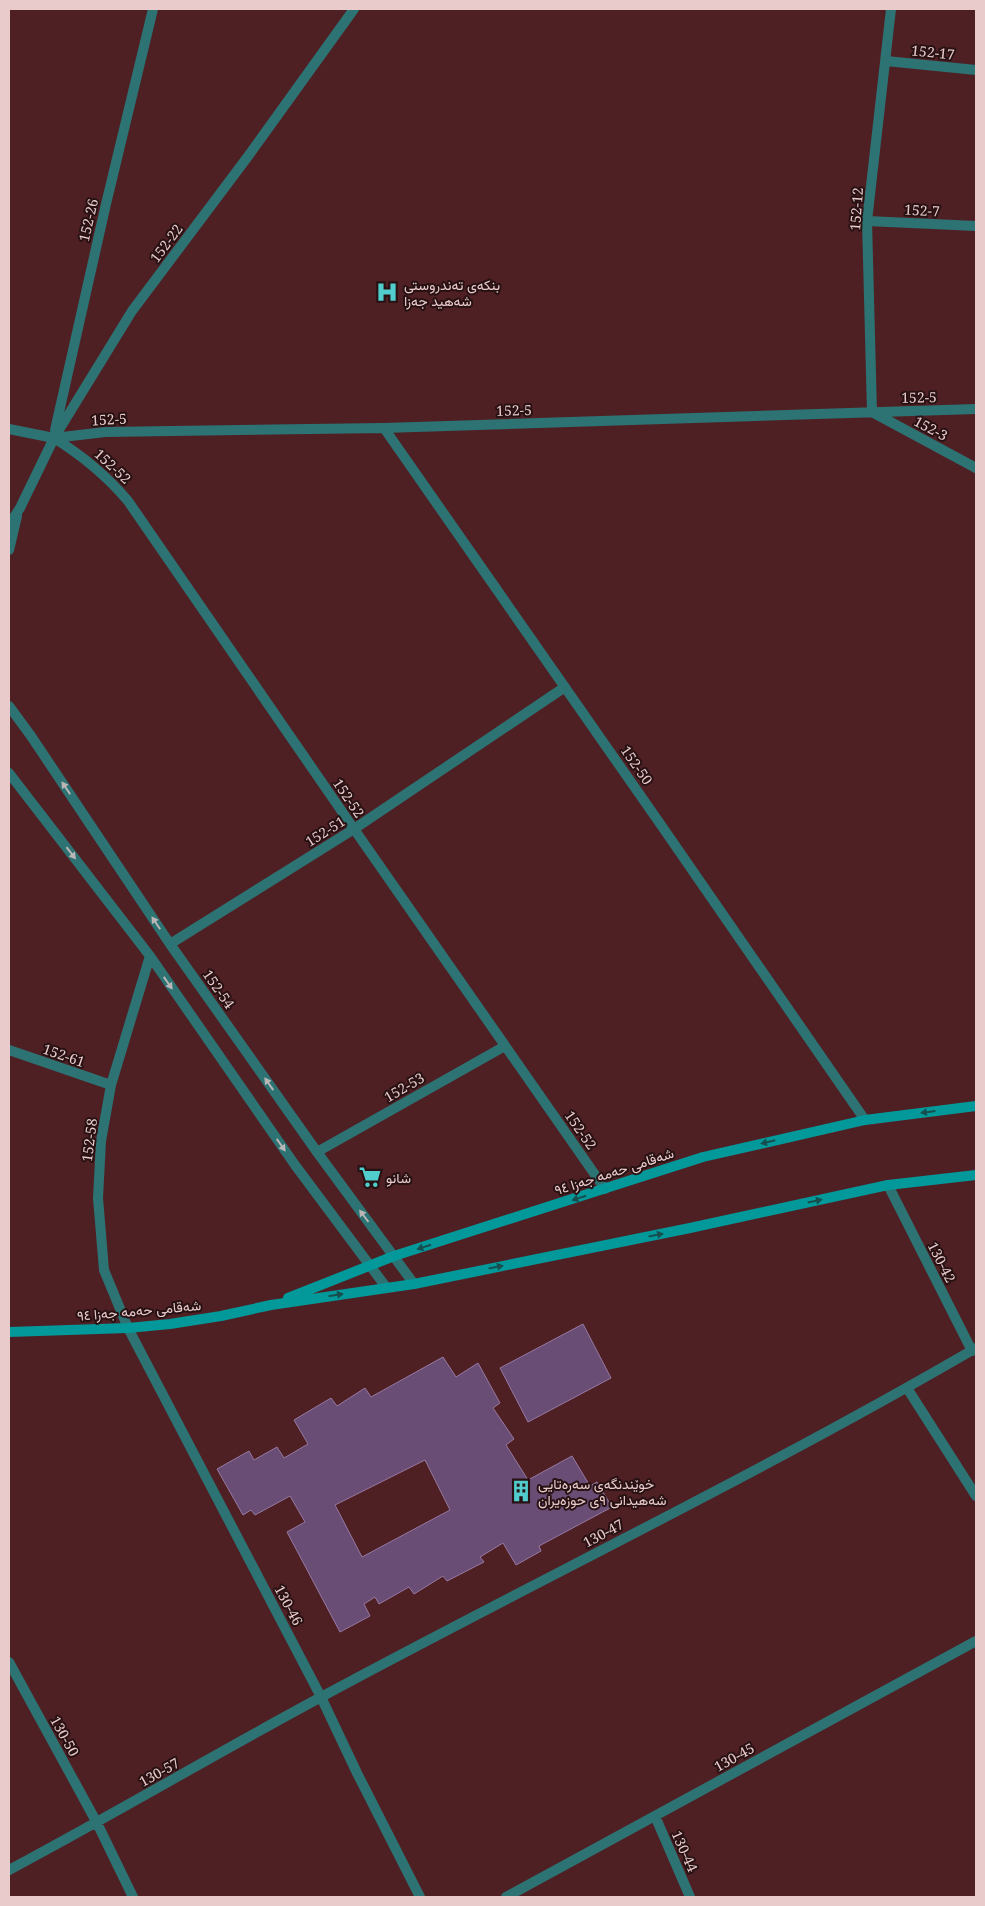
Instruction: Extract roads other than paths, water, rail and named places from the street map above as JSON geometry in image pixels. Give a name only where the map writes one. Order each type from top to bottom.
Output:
[{"type":"main road","name":"شەقامی حەمە جەزا ٩٤","points":[[271,1305],[394,1256],[703,1157],[864,1120],[976,1106]]},
{"type":"main road","name":"شەقامی حەمە جەزا ٩٤","points":[[9,1332],[128,1328],[178,1323],[271,1305],[414,1284],[680,1230],[888,1185],[976,1175]]},
{"type":"street","name":"152-26","points":[[54,438],[106,204],[153,9]]},
{"type":"street","name":"152-22","points":[[20,508],[54,438],[132,311],[250,155],[354,9]]},
{"type":"street","name":"152-12","points":[[872,412],[867,221],[891,9]]},
{"type":"street","name":"152-17","points":[[886,61],[976,70]]},
{"type":"street","name":"152-7","points":[[867,221],[976,226]]},
{"type":"street","name":"152-5","points":[[54,438],[105,432],[384,428],[976,410]]},
{"type":"street","name":"152-3","points":[[872,412],[976,468]]},
{"type":"street","name":"152-50","points":[[384,428],[864,1120]]},
{"type":"street","points":[[9,429],[54,438]]},
{"type":"street","name":"152-52","points":[[54,438],[94,465],[128,501],[605,1189]]},
{"type":"street","points":[[9,525],[20,508]]},
{"type":"street","points":[[9,550],[20,508]]},
{"type":"street","name":"152-51","points":[[170,944],[354,829],[565,687]]},
{"type":"street","name":"152-54","points":[[9,706],[170,944],[317,1152],[414,1284]]},
{"type":"street","points":[[9,773],[150,956],[295,1165],[386,1287]]},
{"type":"street","name":"152-58","points":[[128,1328],[104,1270],[98,1198],[102,1141],[111,1085],[150,956]]},
{"type":"street","name":"152-53","points":[[317,1152],[505,1046]]},
{"type":"street","name":"152-61","points":[[9,1050],[111,1085]]},
{"type":"street","name":"130-42","points":[[888,1185],[974,1350]]},
{"type":"street","name":"130-46","points":[[128,1328],[321,1696],[357,1774],[420,1897]]},
{"type":"street","name":"130-47","points":[[321,1696],[906,1388],[974,1350]]},
{"type":"street","points":[[906,1388],[976,1496]]},
{"type":"street","name":"130-45","points":[[506,1897],[976,1641]]},
{"type":"street","name":"130-50","points":[[9,1662],[97,1823],[133,1897]]},
{"type":"street","name":"130-57","points":[[9,1870],[97,1823],[321,1696]]},
{"type":"street","name":"130-44","points":[[655,1816],[690,1897]]},
{"type":"place","name":"بنکەی تەندروستی شەهید جەزا","points":[[387,292]]},
{"type":"place","name":"شانو","points":[[370,1177]]},
{"type":"place","name":"خوێندنگەی سەرەتایی شەهیدانی ٩ی حوزەیران","points":[[521,1491]]}]
